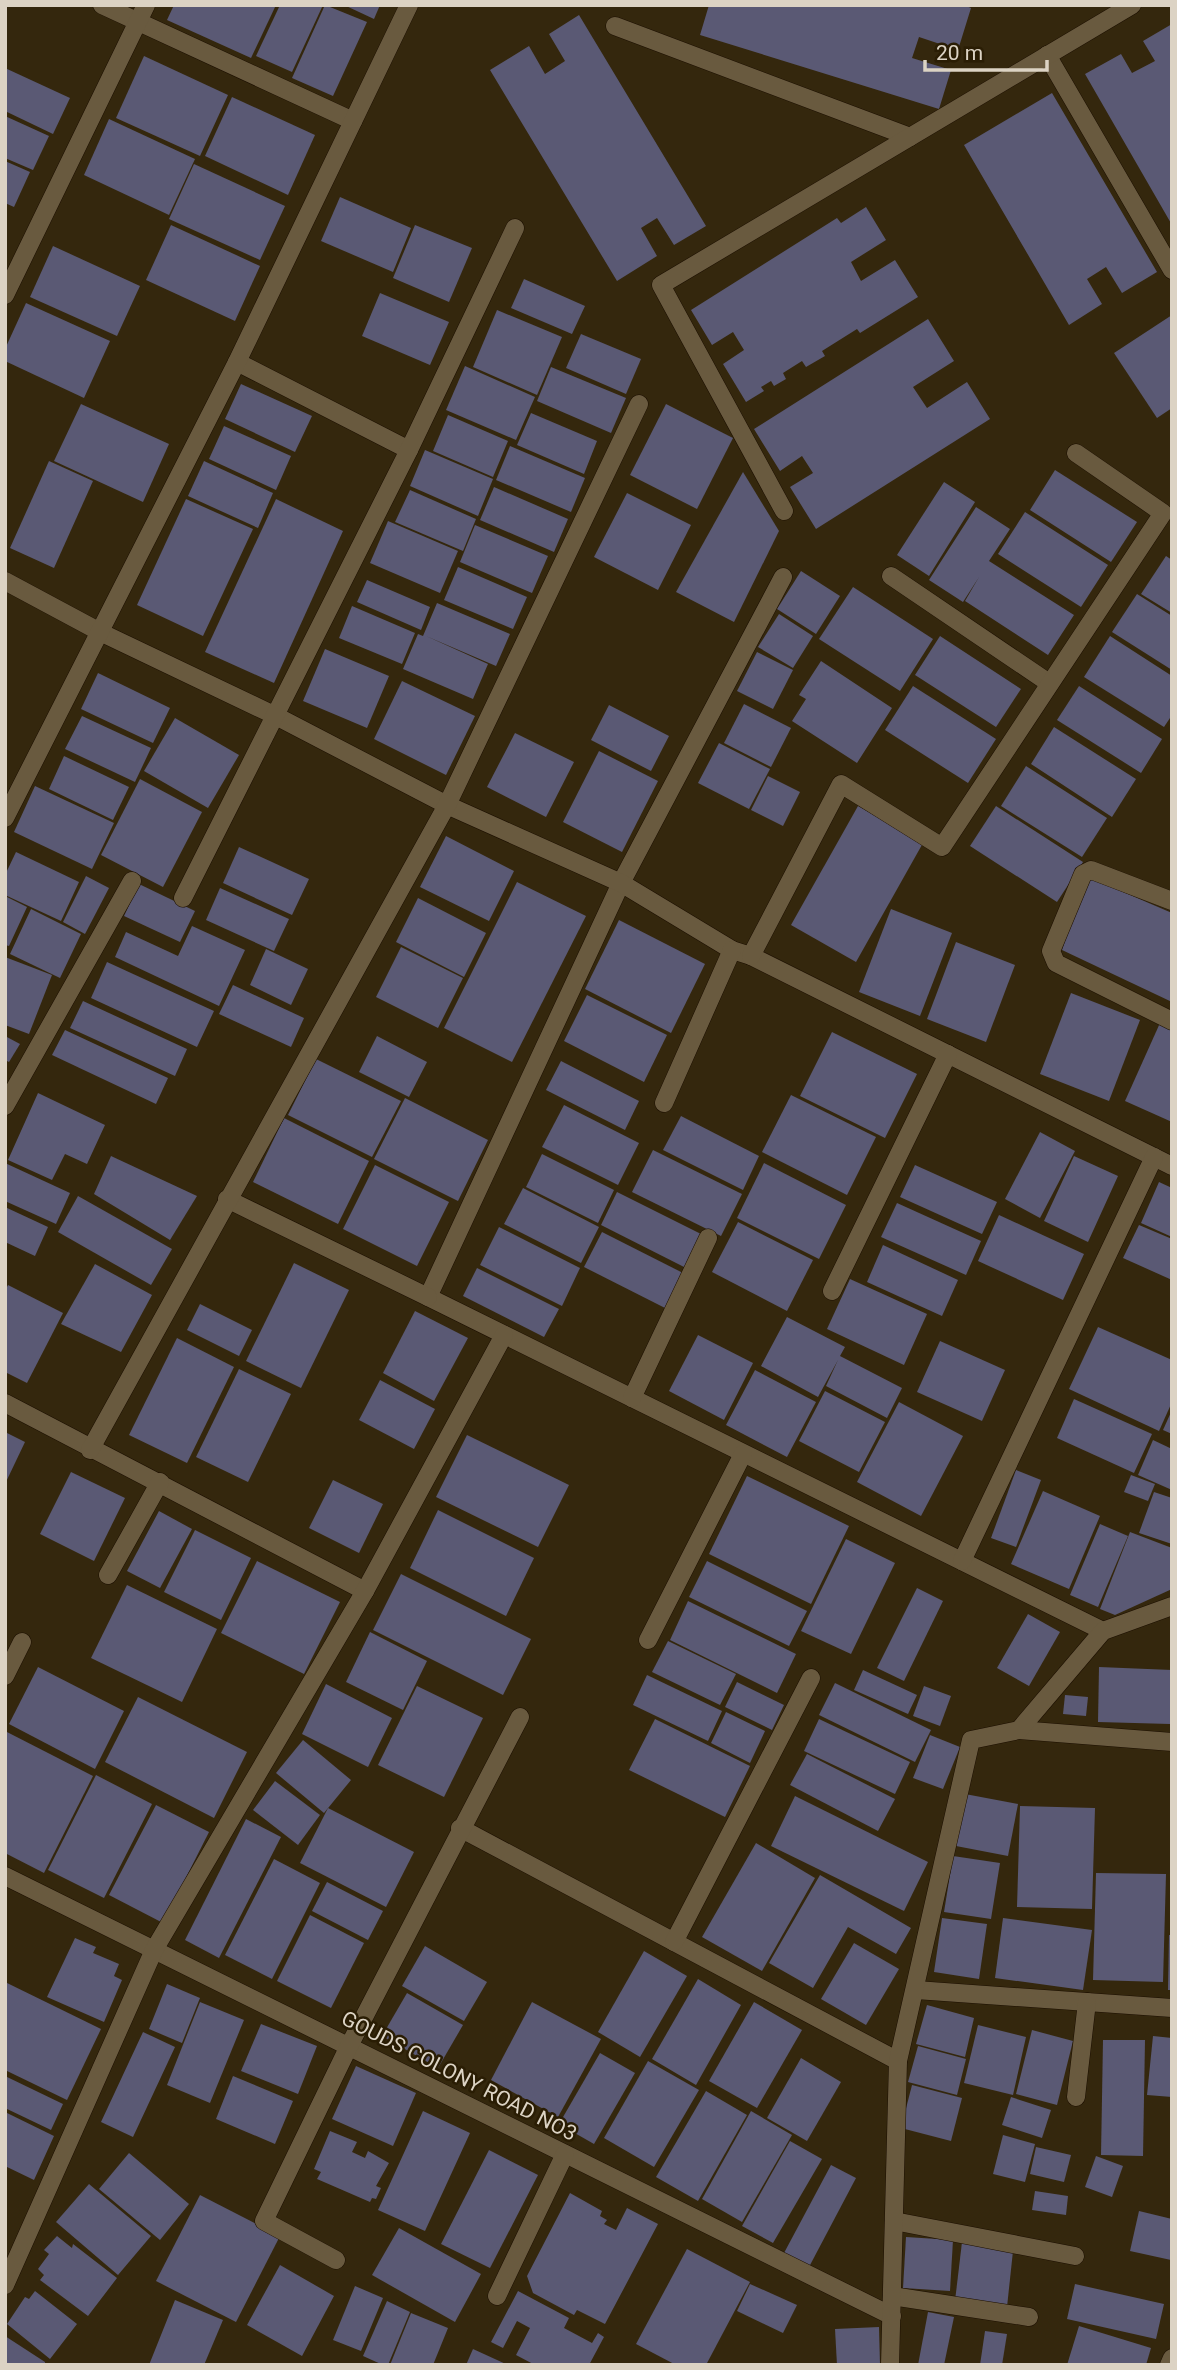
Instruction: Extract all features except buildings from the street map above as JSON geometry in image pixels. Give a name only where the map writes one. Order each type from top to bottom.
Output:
[{"type":"street","points":[[102,5],[353,121]]},
{"type":"street","points":[[5,295],[146,5]]},
{"type":"street","points":[[5,818],[102,633],[237,362],[409,5]]},
{"type":"street","points":[[783,511],[660,285],[1132,5]]},
{"type":"street","points":[[615,26],[910,136]]},
{"type":"street","points":[[1047,55],[1172,270]]},
{"type":"street","points":[[183,898],[409,450],[515,228]]},
{"type":"street","points":[[237,362],[409,450]]},
{"type":"street","points":[[90,1450],[447,805],[639,404]]},
{"type":"street","points":[[751,956],[841,784],[942,847],[1163,513],[1076,453]]},
{"type":"street","points":[[891,576],[1049,683]]},
{"type":"street","points":[[428,1297],[621,883],[783,577]]},
{"type":"street","points":[[5,581],[102,633],[274,715],[447,805],[621,883],[732,950],[751,956],[1172,1166]]},
{"type":"street","points":[[1172,901],[1091,870],[1083,874],[1051,951],[1056,963],[1172,1021]]},
{"type":"street","points":[[5,1106],[132,881]]},
{"type":"street","points":[[664,1103],[732,950]]},
{"type":"street","points":[[832,1291],[948,1054]]},
{"type":"street","points":[[962,1561],[1154,1157]]},
{"type":"street","points":[[227,1199],[1103,1631]]},
{"type":"street","points":[[632,1398],[708,1238]]},
{"type":"street","points":[[5,2285],[154,1950],[365,1591],[504,1335]]},
{"type":"street","points":[[5,1403],[90,1450],[160,1482],[365,1591]]},
{"type":"street","points":[[648,1640],[743,1454]]},
{"type":"street","points":[[108,1575],[160,1482]]},
{"type":"street","points":[[1019,1730],[1103,1631],[1172,1606]]},
{"type":"street","points":[[5,1676],[22,1642]]},
{"type":"street","points":[[674,1942],[811,1678]]},
{"type":"street","points":[[336,2260],[264,2221],[349,2046],[520,1717]]},
{"type":"street","points":[[890,2365],[898,2061],[971,1740],[1019,1730],[1172,1742]]},
{"type":"street","points":[[460,1828],[898,2061]]},
{"type":"street","name":"GOUDS COLONY ROAD NO3","points":[[5,1876],[892,2316]]},
{"type":"street","points":[[916,1990],[1172,2007]]},
{"type":"street","points":[[1076,2096],[1087,2002]]},
{"type":"street","points":[[497,2296],[565,2154]]},
{"type":"street","points":[[894,2221],[1075,2256]]},
{"type":"street","points":[[892,2296],[1029,2317]]},
{"type":"street","points":[[1169,2365],[1172,2358]]}]
